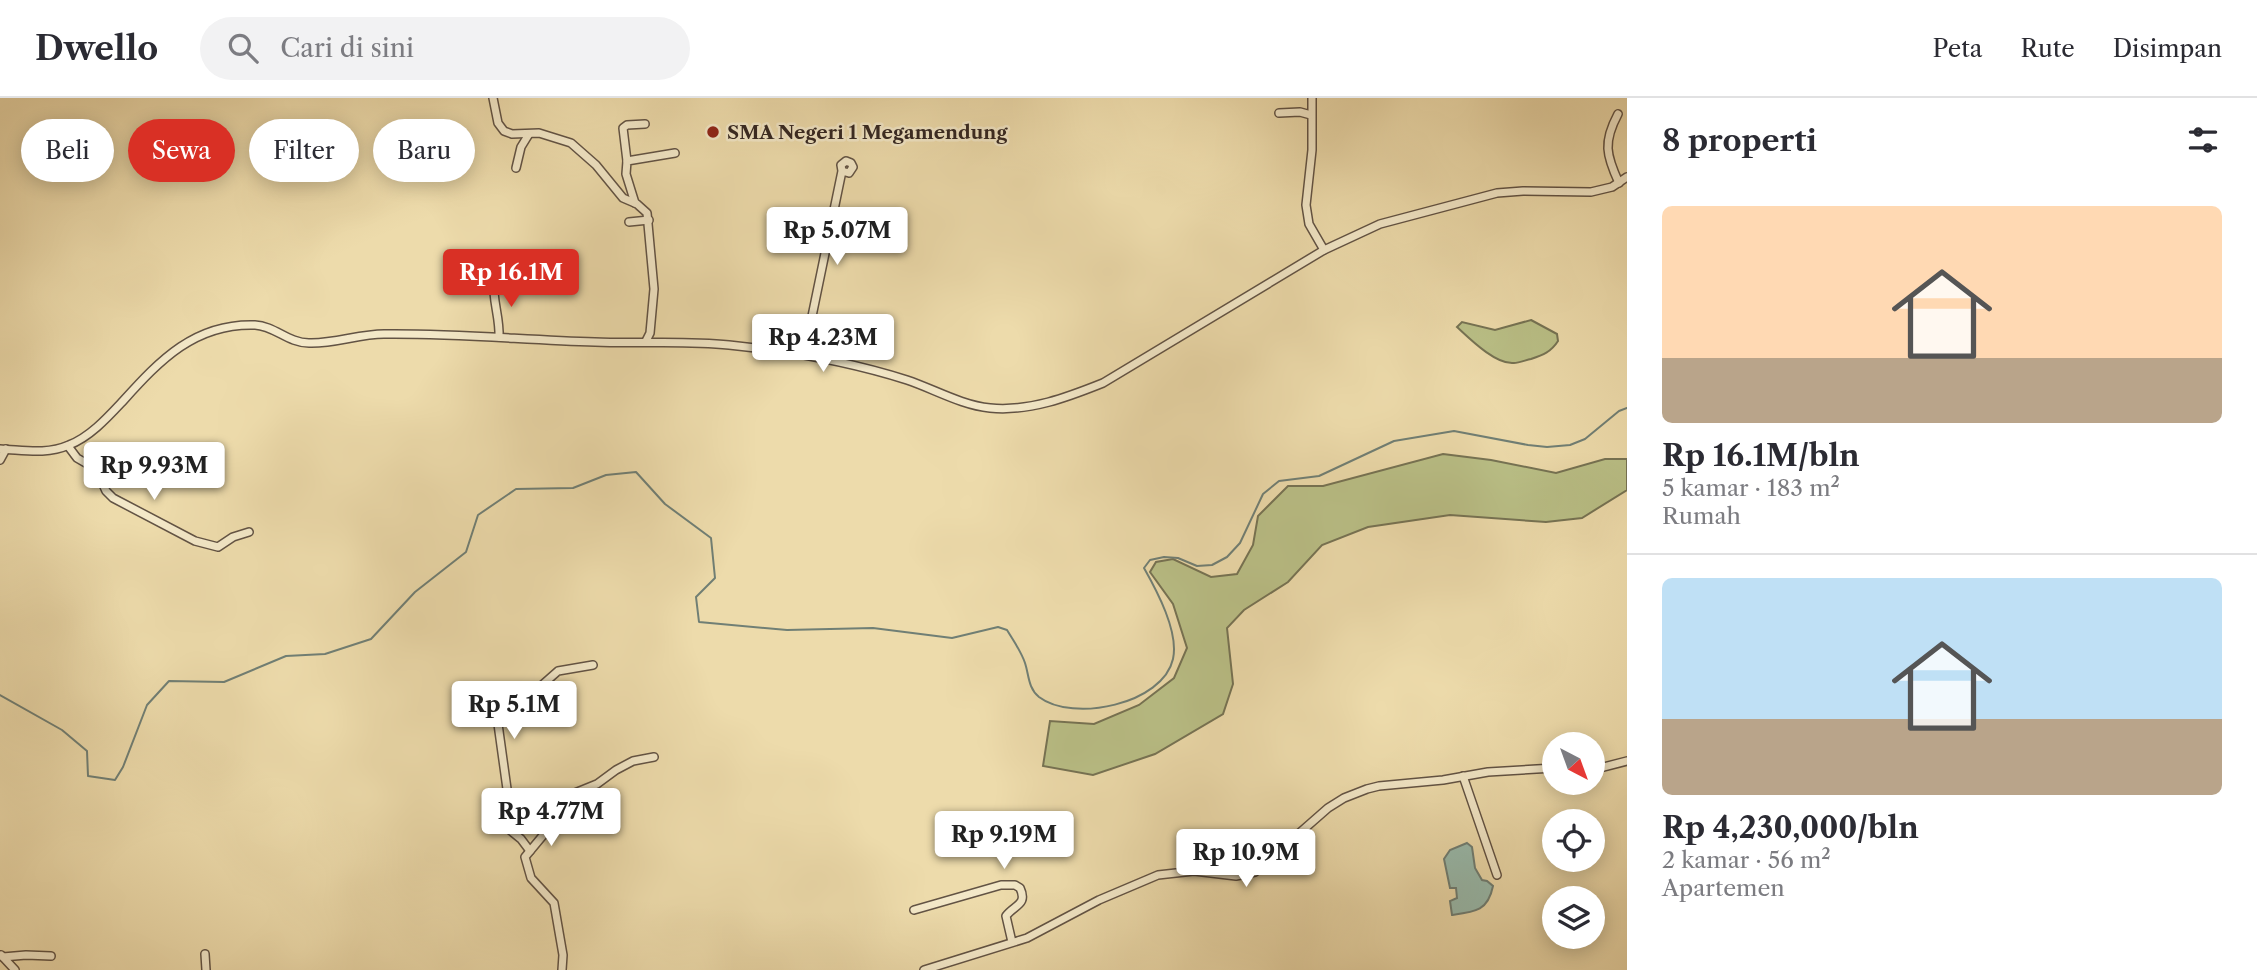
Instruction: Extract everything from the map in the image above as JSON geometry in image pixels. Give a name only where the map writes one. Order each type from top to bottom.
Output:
[{"type":"street","points":[[493,98],[498,123],[502,129],[510,134],[539,133],[572,143],[596,165],[623,198],[644,209],[649,220],[654,289],[650,333],[646,341]]},
{"type":"street","points":[[1312,98],[1312,150],[1306,188],[1307,214],[1311,228],[1324,250]]},
{"type":"street","points":[[1279,113],[1300,112],[1311,115]]},
{"type":"street","points":[[1618,114],[1609,131],[1607,142],[1609,159],[1619,183]]},
{"type":"street","points":[[635,203],[626,174],[623,128],[645,124]]},
{"type":"street","points":[[516,168],[521,147],[529,134]]},
{"type":"street","points":[[627,161],[675,153]]},
{"type":"street","points":[[804,355],[842,171]]},
{"type":"street","points":[[0,460],[3,449],[28,452],[68,446],[82,439],[107,418],[172,350],[203,334],[222,328],[253,325],[269,326],[291,340],[304,343],[381,334],[721,344],[804,355],[909,381],[974,405],[991,408],[1033,405],[1068,397],[1103,383],[1324,250],[1380,224],[1497,193],[1584,193],[1605,190],[1627,177]]},
{"type":"street","points":[[629,222],[649,220]]},
{"type":"street","points":[[494,280],[493,294],[499,316],[499,337]]},
{"type":"street","points":[[68,446],[77,458],[96,468],[106,491],[113,498],[195,541],[218,547],[233,537],[249,532]]},
{"type":"street","points":[[530,851],[521,839],[505,826],[508,796],[498,724],[558,671],[593,665]]},
{"type":"street","points":[[562,970],[563,954],[554,903],[531,878],[524,859],[559,815],[561,804],[570,795],[597,784],[615,770],[633,761],[654,757]]},
{"type":"street","points":[[1605,767],[1627,761]]},
{"type":"street","points":[[924,970],[1027,938],[1099,900],[1167,872],[1194,871],[1236,876],[1255,872],[1321,813],[1344,797],[1356,793],[1379,786],[1505,770],[1542,768]]},
{"type":"street","points":[[1463,776],[1497,875]]},
{"type":"street","points":[[914,910],[1001,885],[1014,885],[1020,888],[1023,897],[1020,905],[1006,916],[1012,942]]},
{"type":"street","points":[[205,954],[206,970]]},
{"type":"street","points":[[1,956],[51,956]]},
{"type":"street","points":[[1,956],[15,970]]},
{"type":"green space","points":[[1531,320],[1557,334],[1558,341],[1543,354],[1516,363],[1507,363],[1491,356],[1457,327],[1462,322],[1495,330]]},
{"type":"green space","points":[[1443,454],[1556,473],[1605,459],[1627,459],[1627,490],[1582,518],[1546,522],[1450,515],[1368,527],[1322,545],[1288,582],[1244,610],[1227,628],[1233,684],[1223,714],[1155,754],[1093,775],[1043,766],[1050,721],[1094,724],[1139,705],[1174,678],[1187,648],[1173,604],[1150,572],[1156,562],[1173,559],[1211,577],[1237,574],[1253,545],[1258,516],[1288,486],[1323,486]]},
{"type":"shaded area","points":[[1467,843],[1472,847],[1475,868],[1482,880],[1493,886],[1488,901],[1479,909],[1452,915],[1450,901],[1457,898],[1456,888],[1450,888],[1444,859],[1450,850]]},
{"type":"waterway","points":[[0,695],[62,730],[87,751],[88,776],[115,780],[123,767],[147,705],[169,681],[224,682],[286,656],[325,654],[371,639],[415,592],[466,552],[478,515],[516,489],[573,488],[606,475],[636,472],[665,504],[711,538],[715,578],[696,597],[699,622],[787,630],[873,628],[952,638],[998,627],[1007,630],[1017,646],[1031,685],[1039,697],[1054,705],[1073,708],[1115,705],[1153,688],[1166,675],[1173,659],[1170,624],[1144,568],[1150,560],[1164,557],[1178,558],[1197,566],[1212,565],[1227,557],[1240,543],[1263,494],[1279,481],[1319,476],[1394,441],[1454,431],[1528,445],[1570,445],[1585,439],[1619,411],[1627,408]]},
{"type":"place","name":"SMA Negeri 1 Megamendung","points":[[713,132]]}]
